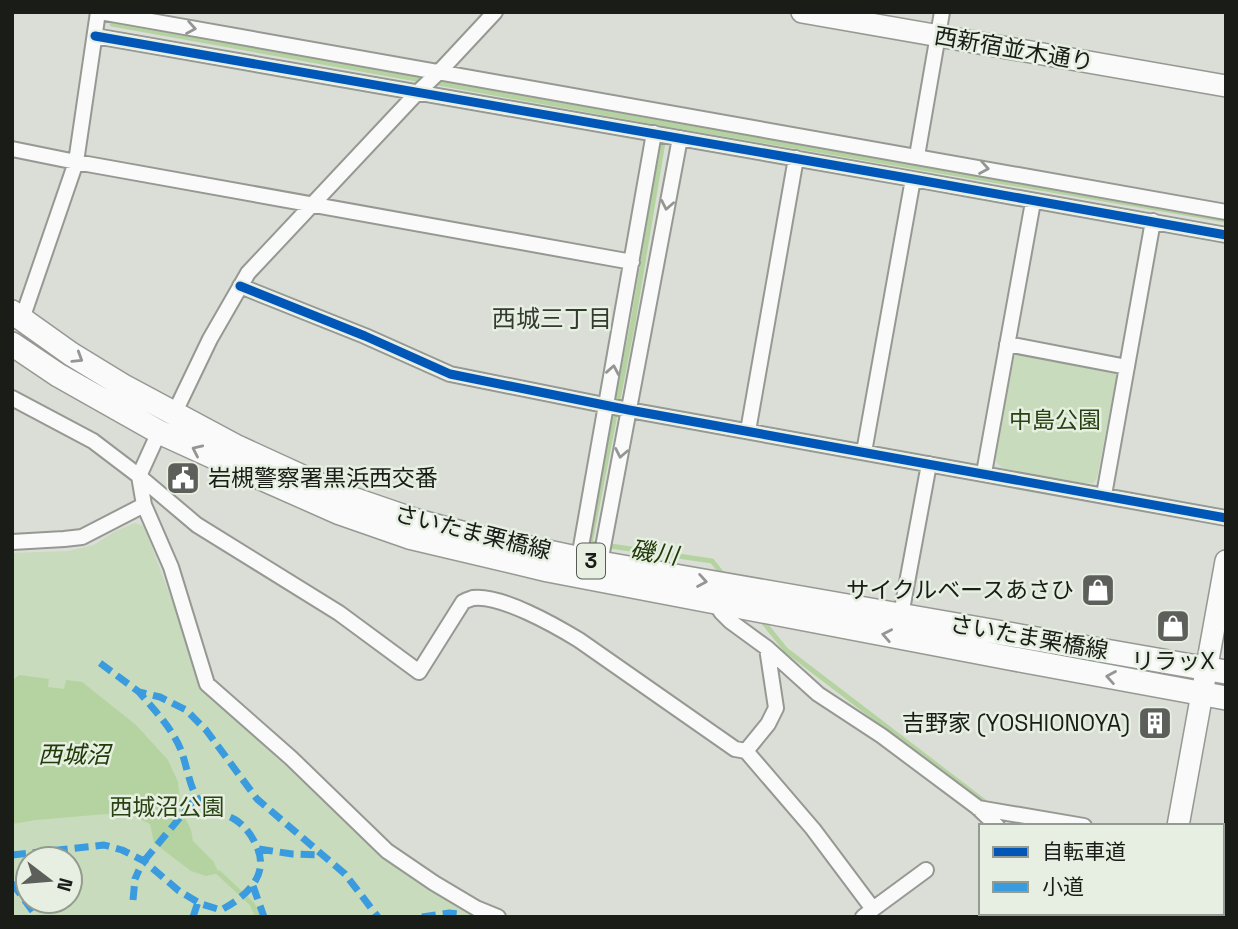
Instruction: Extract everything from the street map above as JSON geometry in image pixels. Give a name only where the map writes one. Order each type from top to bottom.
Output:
[{"type":"main road","name":"さいたま栗橋線","points":[[17,316],[125,387],[234,446],[344,496],[414,520],[477,537],[589,560],[1216,670]]},
{"type":"main road","name":"さいたま栗橋線","points":[[14,350],[159,432],[340,513],[409,537],[548,570],[1226,698]]},
{"type":"street","points":[[14,350],[17,316],[76,162],[99,12],[1226,212]]},
{"type":"street","points":[[174,414],[210,339],[248,273],[495,12]]},
{"type":"street","name":"西新宿並木通り","points":[[802,12],[1226,86]]},
{"type":"street","points":[[917,156],[942,12]]},
{"type":"street","points":[[95,36],[1226,235]]},
{"type":"street","points":[[589,560],[607,406],[654,134]]},
{"type":"street","points":[[589,560],[629,410],[680,138]]},
{"type":"street","points":[[12,149],[632,262]]},
{"type":"street","points":[[748,431],[796,158]]},
{"type":"street","points":[[864,452],[913,179]]},
{"type":"street","points":[[984,473],[1033,202]]},
{"type":"street","points":[[1104,495],[1153,221]]},
{"type":"street","points":[[240,286],[365,336],[450,374],[607,406],[1226,518]]},
{"type":"street","points":[[1007,345],[1127,367]]},
{"type":"street","points":[[12,398],[93,441],[197,525],[339,613],[419,672],[463,602],[474,598],[499,601],[579,640],[735,749],[746,751],[813,829],[868,913],[926,870]]},
{"type":"street","points":[[159,432],[139,476],[144,505],[171,567],[207,684],[291,758],[387,851],[455,896],[498,917]]},
{"type":"street","points":[[901,615],[929,464]]},
{"type":"street","points":[[12,542],[82,537],[144,505]]},
{"type":"street","points":[[1178,824],[1202,694],[1216,670],[1226,561]]},
{"type":"street","points":[[715,601],[730,621],[767,648],[818,694],[883,736],[977,807],[994,824]]},
{"type":"street","points":[[746,751],[768,724],[776,708],[767,648]]},
{"type":"street","points":[[977,807],[1073,824]]},
{"type":"green space","name":"中島公園","points":[[1021,351],[1115,369],[1117,373],[1097,478],[1093,483],[1002,468],[995,460],[1014,357]]},
{"type":"green space","name":"西城沼公園","points":[[135,523],[144,526],[201,688],[388,860],[454,904],[481,917],[12,917],[12,553],[68,551],[94,545]]},
{"type":"water","name":"西城沼","points":[[19,675],[49,679],[48,687],[64,689],[66,680],[82,682],[136,725],[168,760],[178,782],[181,809],[193,841],[213,861],[219,873],[206,876],[191,871],[154,843],[150,824],[135,817],[106,814],[12,824],[12,681]]},
{"type":"waterway","name":"磯川","points":[[113,14],[112,24],[666,124],[1226,220]]},
{"type":"waterway","name":"磯川","points":[[666,124],[633,322],[590,543],[712,561],[724,576]]},
{"type":"waterway","name":"磯川","points":[[760,618],[786,650],[990,806]]},
{"type":"waterway","points":[[219,873],[252,904],[258,917]]},
{"type":"marked path","points":[[100,663],[139,692],[160,697],[186,710],[206,730],[257,799],[345,874],[378,917]]},
{"type":"marked path","points":[[12,855],[104,845],[144,861],[179,891],[201,904],[221,910],[248,891],[259,874],[261,865],[255,843],[237,821],[211,812],[203,805],[195,794],[174,736],[139,692]]},
{"type":"marked path","points":[[144,861],[196,798]]},
{"type":"marked path","points":[[259,849],[320,855]]},
{"type":"marked path","points":[[133,900],[135,879],[139,870]]},
{"type":"marked path","points":[[12,883],[37,917]]},
{"type":"marked path","points":[[253,886],[264,917]]},
{"type":"marked path","points":[[193,917],[198,902]]},
{"type":"marked path","points":[[422,917],[461,914]]},
{"type":"cycle path","points":[[95,36],[1226,235]]},
{"type":"cycle path","points":[[240,286],[365,336],[450,374],[629,410],[1226,518]]},
{"type":"place","name":"岩槻警察署黒浜西交番","points":[[183,478]]},
{"type":"place","name":"サイクルベースあさひ","points":[[1098,590]]},
{"type":"place","name":"リラッX","points":[[1173,626]]},
{"type":"place","name":"吉野家 (YOSHIONOYA)","points":[[1155,723]]},
{"type":"district","name":"西城三丁目","points":[[552,319]]}]
